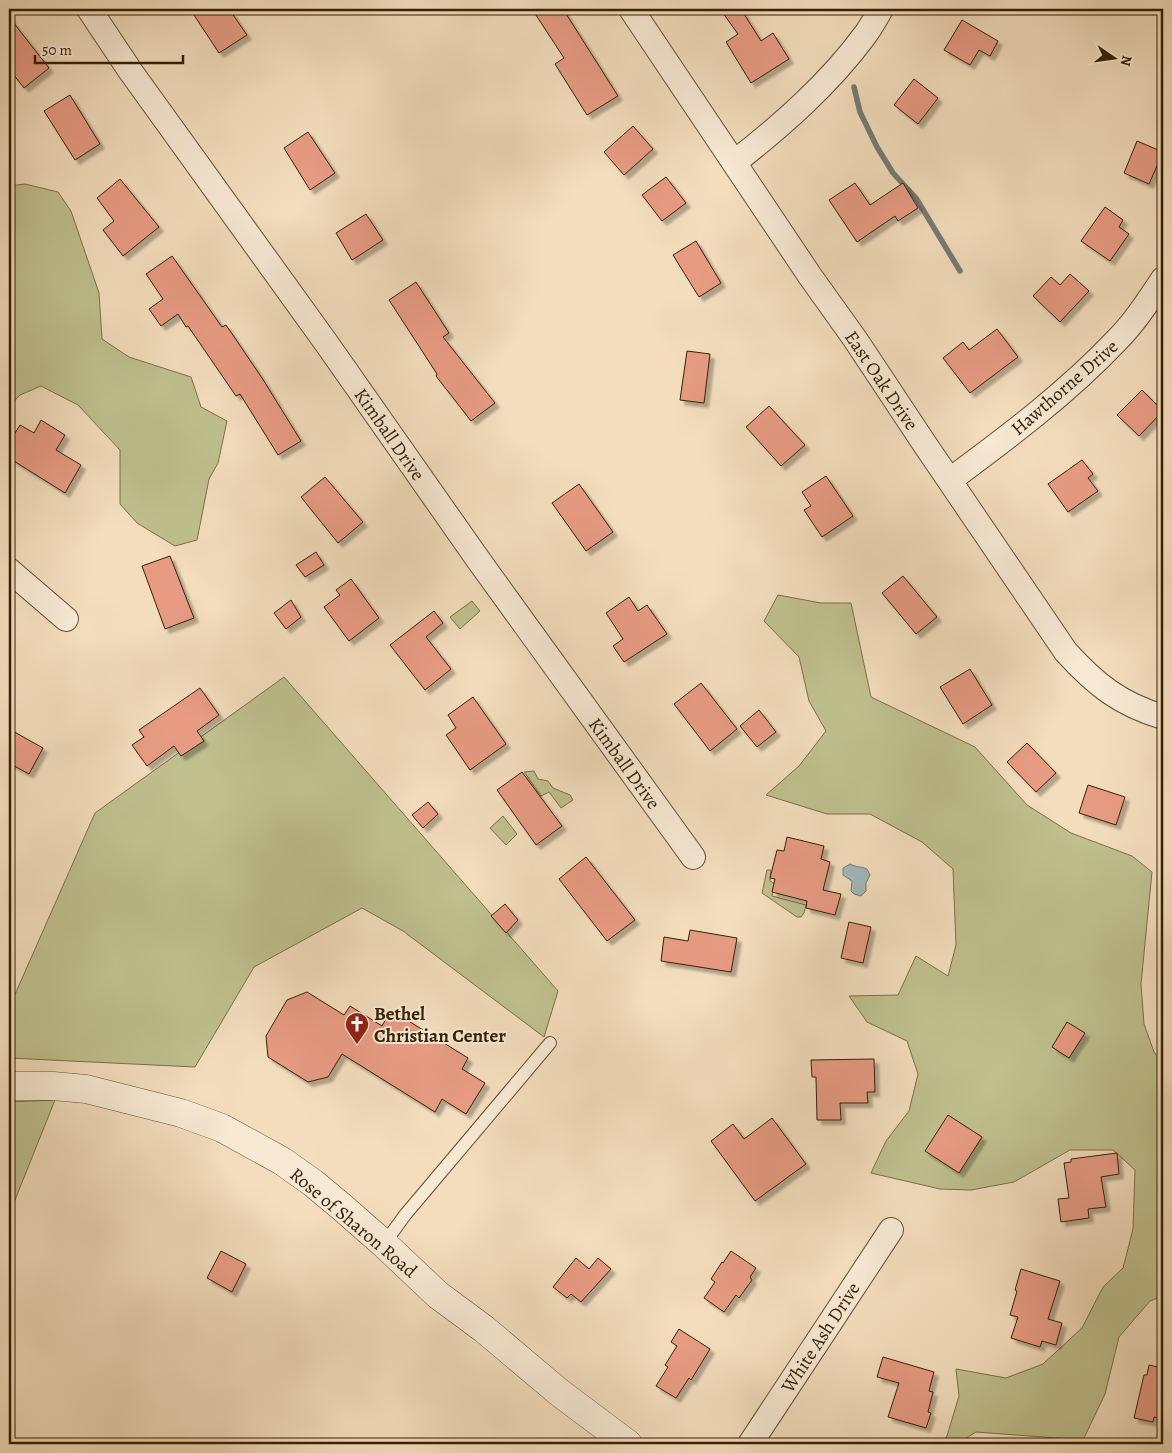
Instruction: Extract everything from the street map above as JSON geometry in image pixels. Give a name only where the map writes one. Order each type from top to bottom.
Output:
[{"type":"street","name":"Kimball Drive","points":[[89,9],[131,72],[327,344],[477,558],[693,857]]},
{"type":"street","name":"East Oak Drive","points":[[631,9],[1066,652],[1097,684],[1130,704],[1163,717]]},
{"type":"street","points":[[735,162],[770,135],[818,90],[865,34],[881,9]]},
{"type":"street","name":"Hawthorne Drive","points":[[950,480],[1048,403],[1118,340],[1145,307],[1163,279]]},
{"type":"street","points":[[9,570],[66,619]]},
{"type":"street","name":"Rose of Sharon Road","points":[[9,1086],[53,1086],[86,1089],[181,1112],[222,1128],[282,1161],[313,1183],[384,1244],[438,1295],[484,1329],[560,1393],[628,1444]]},
{"type":"street","name":"White Ash Drive","points":[[750,1444],[890,1230]]},
{"type":"lane","points":[[384,1244],[405,1215],[550,1043]]},
{"type":"green space","points":[[25,184],[58,192],[71,211],[99,293],[102,339],[129,357],[191,377],[201,407],[227,421],[218,463],[209,479],[197,540],[175,546],[137,523],[120,504],[120,450],[78,405],[41,386],[20,395],[9,407],[9,186]]},
{"type":"green space","points":[[778,595],[821,603],[851,603],[871,697],[975,747],[1027,805],[1071,833],[1132,856],[1152,872],[1141,984],[1144,1024],[1154,1052],[1163,1064],[1163,1296],[1150,1301],[1119,1337],[1105,1394],[1083,1440],[976,1432],[957,1444],[942,1444],[947,1436],[959,1396],[956,1369],[1006,1378],[1043,1364],[1082,1328],[1103,1287],[1123,1268],[1133,1229],[1135,1170],[1113,1150],[1070,1150],[1014,1182],[971,1190],[940,1189],[871,1173],[886,1141],[909,1111],[918,1074],[907,1041],[867,1022],[849,996],[898,995],[916,956],[948,976],[956,945],[953,869],[922,842],[870,814],[827,814],[766,795],[799,766],[826,731],[809,701],[799,657],[764,621]]},
{"type":"green space","points":[[472,601],[480,611],[460,629],[450,617]]},
{"type":"green space","points":[[284,677],[558,991],[544,1037],[403,931],[362,908],[254,967],[195,1067],[9,1058],[9,1008],[95,813]]},
{"type":"green space","points":[[534,771],[538,779],[548,781],[553,788],[570,795],[573,800],[561,808],[549,792],[541,796],[524,772]]},
{"type":"green space","points":[[503,816],[517,834],[506,845],[490,828]]},
{"type":"green space","points":[[767,870],[771,870],[770,881],[775,884],[772,896],[806,905],[801,917],[797,917],[762,893]]},
{"type":"green space","points":[[55,1100],[9,1215],[9,1102]]},
{"type":"water","points":[[850,864],[867,869],[870,875],[866,883],[866,891],[861,896],[851,891],[852,881],[843,875],[843,868]]},
{"type":"building","points":[[190,9],[229,9],[247,35],[219,53]]},
{"type":"building","points":[[532,9],[563,9],[618,96],[587,115],[555,64],[564,58]]},
{"type":"building","points":[[720,9],[741,9],[761,41],[773,33],[789,59],[751,83],[726,42],[738,34]]},
{"type":"building","points":[[9,17],[49,68],[24,88],[9,69]]},
{"type":"building","points":[[962,20],[998,41],[990,56],[979,50],[970,65],[944,50]]},
{"type":"building","points":[[914,79],[938,98],[918,124],[894,105]]},
{"type":"building","points":[[70,95],[100,144],[75,160],[44,111]]},
{"type":"building","points":[[633,126],[653,149],[624,175],[604,152]]},
{"type":"building","points":[[308,132],[335,173],[310,190],[284,148]]},
{"type":"building","points":[[1137,141],[1163,152],[1149,184],[1124,173]]},
{"type":"building","points":[[666,177],[686,203],[662,221],[642,195]]},
{"type":"building","points":[[120,179],[159,227],[123,256],[103,230],[114,221],[97,198]]},
{"type":"building","points":[[855,183],[870,205],[903,183],[918,208],[898,221],[895,216],[857,242],[829,200]]},
{"type":"building","points":[[1105,207],[1123,220],[1119,227],[1129,234],[1110,261],[1081,241]]},
{"type":"building","points":[[366,214],[383,240],[352,260],[336,233]]},
{"type":"building","points":[[696,241],[721,283],[699,297],[673,255]]},
{"type":"building","points":[[172,256],[222,327],[226,325],[301,441],[278,455],[240,394],[236,396],[178,314],[161,326],[149,309],[163,299],[146,274]]},
{"type":"building","points":[[1070,274],[1089,291],[1060,322],[1033,296],[1051,277],[1060,285]]},
{"type":"building","points":[[416,282],[449,333],[443,337],[495,403],[471,421],[436,376],[437,374],[389,300]]},
{"type":"building","points":[[997,329],[1018,357],[970,393],[943,358],[963,342],[969,350]]},
{"type":"building","points":[[687,351],[710,354],[704,403],[680,400]]},
{"type":"building","points":[[1142,390],[1163,411],[1139,436],[1117,415]]},
{"type":"building","points":[[769,406],[805,445],[781,466],[746,427]]},
{"type":"building","points":[[41,420],[65,435],[56,450],[81,465],[65,493],[9,458],[9,443],[20,425],[34,433]]},
{"type":"building","points":[[1082,460],[1093,474],[1088,478],[1098,491],[1068,512],[1048,484]]},
{"type":"building","points":[[826,476],[853,516],[822,537],[804,510],[811,506],[802,492]]},
{"type":"building","points":[[325,477],[363,522],[338,543],[301,497]]},
{"type":"building","points":[[579,484],[613,532],[586,551],[552,503]]},
{"type":"building","points":[[316,552],[324,565],[305,577],[296,565]]},
{"type":"building","points":[[170,556],[194,618],[165,629],[142,566]]},
{"type":"building","points":[[903,576],[937,617],[916,634],[882,593]]},
{"type":"building","points":[[351,579],[379,618],[349,641],[324,607],[340,595],[336,590]]},
{"type":"building","points":[[629,597],[638,611],[647,605],[667,634],[624,662],[613,646],[623,639],[606,613]]},
{"type":"building","points":[[291,600],[301,617],[286,629],[274,613]]},
{"type":"building","points":[[434,611],[443,623],[426,637],[451,669],[425,690],[390,645]]},
{"type":"building","points":[[970,669],[992,705],[963,724],[940,687]]},
{"type":"building","points":[[701,683],[737,729],[710,751],[674,704]]},
{"type":"building","points":[[200,688],[219,715],[197,731],[204,741],[181,756],[174,746],[147,766],[132,745],[144,737],[139,730]]},
{"type":"building","points":[[473,697],[506,744],[470,770],[446,735],[456,728],[448,715]]},
{"type":"building","points":[[759,710],[776,732],[757,747],[740,726]]},
{"type":"building","points":[[9,729],[43,748],[29,774],[9,763]]},
{"type":"building","points":[[1027,743],[1056,773],[1036,792],[1007,762]]},
{"type":"building","points":[[522,772],[562,826],[536,845],[497,790]]},
{"type":"building","points":[[1088,785],[1125,797],[1116,825],[1079,813]]},
{"type":"building","points":[[428,802],[438,814],[423,828],[412,815]]},
{"type":"building","points":[[787,837],[824,846],[821,859],[830,862],[823,890],[841,894],[835,915],[806,908],[807,901],[772,892],[775,879],[770,878],[777,850],[784,851]]},
{"type":"building","points":[[586,857],[635,920],[607,941],[559,879]]},
{"type":"building","points":[[505,904],[518,920],[506,933],[491,916]]},
{"type":"building","points":[[849,922],[871,927],[863,963],[841,958]]},
{"type":"building","points":[[690,930],[737,938],[731,972],[661,961],[664,937],[688,941]]},
{"type":"building","name":"Bethel Christian Center","points":[[307,992],[344,1015],[350,1006],[382,1026],[391,1010],[468,1058],[462,1069],[485,1083],[466,1114],[442,1099],[435,1112],[342,1054],[328,1077],[308,1082],[268,1057],[266,1036],[287,1000]]},
{"type":"building","points":[[1067,1022],[1085,1033],[1069,1058],[1052,1047]]},
{"type":"building","points":[[874,1059],[875,1092],[867,1092],[868,1103],[840,1103],[841,1120],[817,1120],[816,1077],[812,1077],[811,1060]]},
{"type":"building","points":[[948,1115],[982,1137],[959,1173],[925,1151]]},
{"type":"building","points":[[772,1118],[806,1164],[755,1201],[711,1141],[733,1124],[744,1139]]},
{"type":"building","points":[[1117,1153],[1119,1174],[1101,1177],[1106,1207],[1088,1209],[1089,1218],[1061,1222],[1058,1199],[1069,1198],[1064,1163],[1071,1162],[1071,1159]]},
{"type":"building","points":[[221,1251],[246,1264],[232,1292],[207,1278]]},
{"type":"building","points":[[731,1251],[756,1268],[750,1277],[752,1280],[739,1298],[736,1295],[724,1312],[704,1298],[715,1282],[711,1279]]},
{"type":"building","points":[[576,1258],[589,1269],[598,1258],[611,1269],[581,1302],[571,1294],[567,1298],[553,1287]]},
{"type":"building","points":[[1021,1269],[1060,1281],[1048,1319],[1062,1323],[1056,1345],[1042,1341],[1040,1347],[1011,1338],[1018,1317],[1010,1315]]},
{"type":"building","points":[[679,1329],[710,1349],[691,1380],[689,1378],[676,1398],[656,1386],[668,1367],[665,1365],[677,1346],[671,1342]]},
{"type":"building","points":[[883,1357],[934,1372],[929,1391],[933,1392],[928,1412],[931,1413],[926,1428],[888,1417],[899,1383],[877,1377]]},
{"type":"building","points":[[1149,1365],[1163,1368],[1163,1419],[1154,1417],[1153,1422],[1134,1418],[1144,1375],[1147,1375]]},
{"type":"waterway","points":[[854,87],[860,112],[877,147],[893,173],[916,198],[960,271]]},
{"type":"place","name":"Bethel Christian Center","points":[[357,1045]]}]
